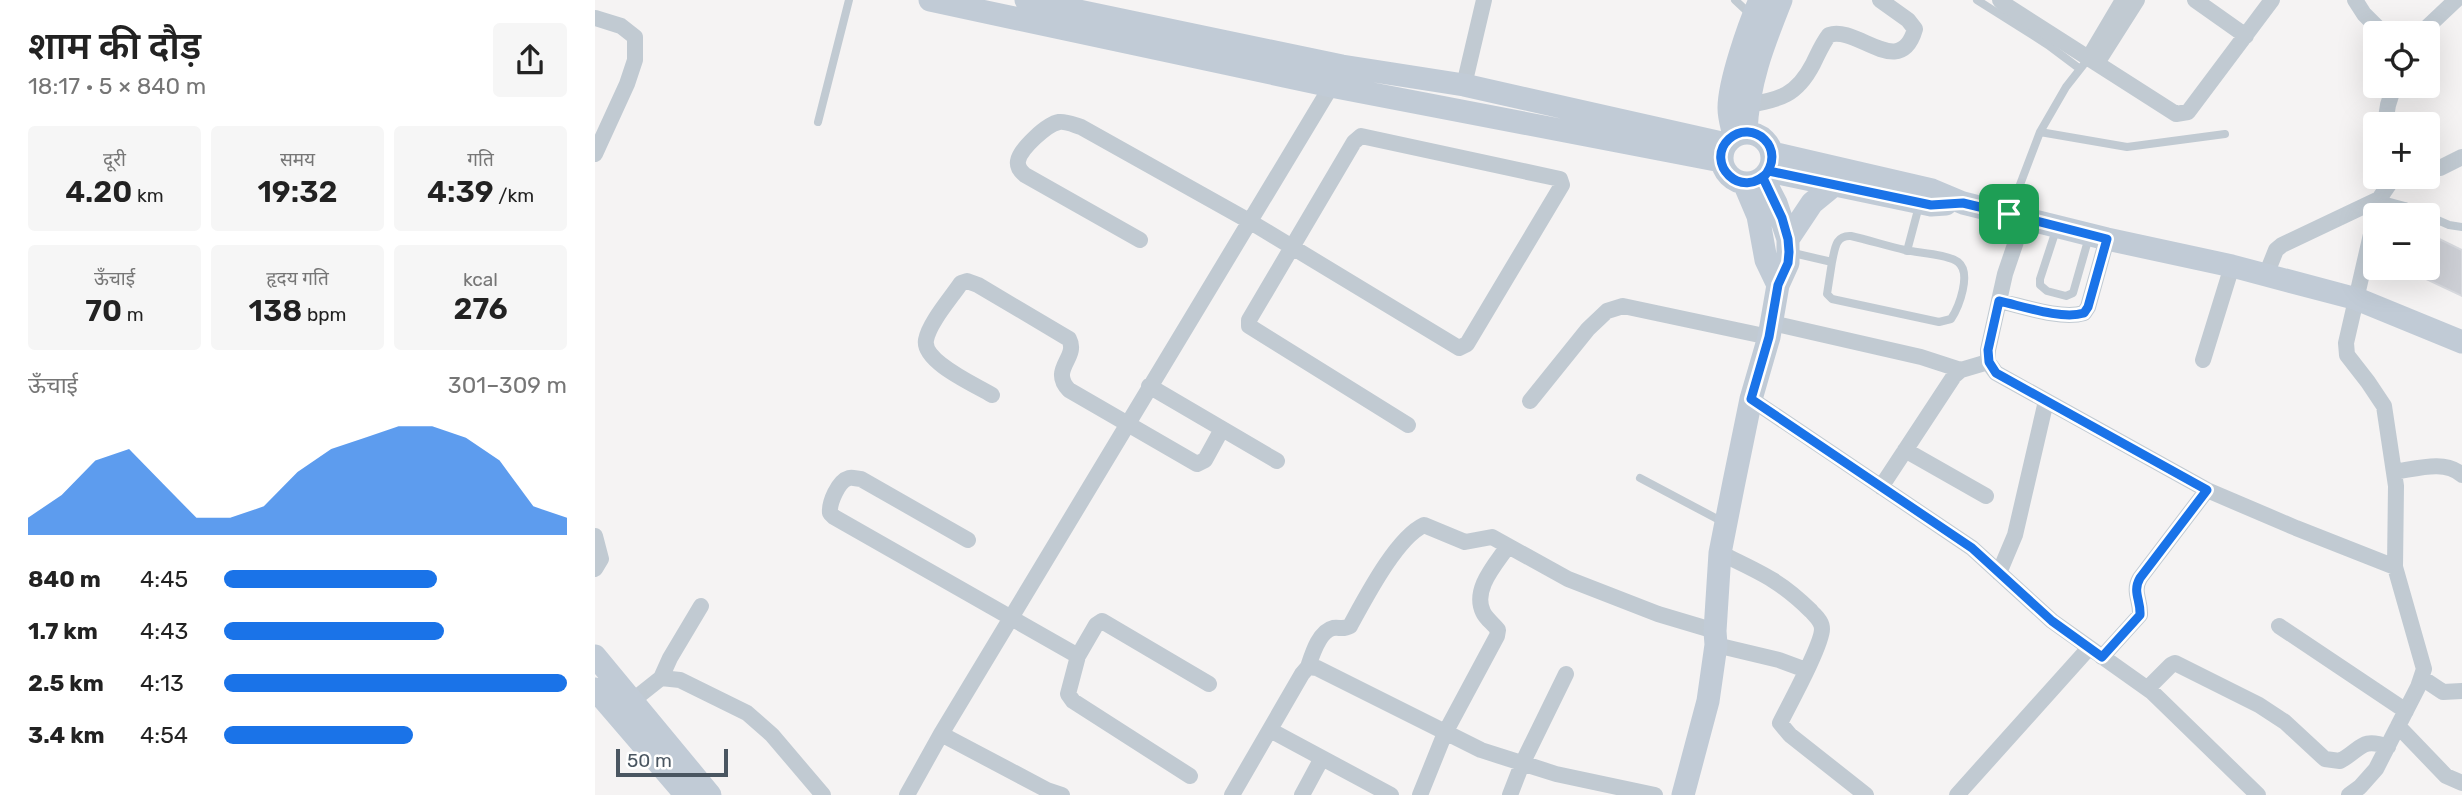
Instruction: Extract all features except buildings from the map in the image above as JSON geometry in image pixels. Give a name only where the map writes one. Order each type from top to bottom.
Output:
[{"type":"main road","points":[[930,0],[1337,76],[1732,143],[1763,138],[1758,216],[1766,260],[1778,285]]},
{"type":"main road","points":[[1026,0],[1337,76],[1464,85],[1732,143]]},
{"type":"main road","points":[[1732,143],[1747,105],[1754,71],[1781,0]]},
{"type":"main road","points":[[1756,8],[1730,102],[1732,143],[1729,176],[1762,171],[1932,190],[1963,203],[2232,266],[2357,299],[2462,342]]},
{"type":"main road","points":[[1762,171],[1931,205],[1963,203]]},
{"type":"main road","points":[[1683,795],[1708,701],[1720,553],[1751,399],[1771,330],[1778,285],[1788,263],[1789,246],[1776,202],[1762,171]]},
{"type":"main road","points":[[1789,246],[1812,203],[1834,185]]},
{"type":"main road","points":[[595,656],[710,795]]},
{"type":"main road","points":[[595,689],[686,795]]},
{"type":"street","points":[[1464,85],[1484,0]]},
{"type":"street","points":[[1747,105],[1771,102],[1795,89],[1803,82],[1829,35],[1841,33],[1889,51],[1898,51],[1904,47],[1913,35],[1913,24],[1880,0]]},
{"type":"street","points":[[2000,0],[2088,64],[2181,115],[2188,112],[2272,0]]},
{"type":"street","points":[[2088,64],[2123,0]]},
{"type":"street","points":[[2088,64],[2137,0]]},
{"type":"street","points":[[2195,0],[2246,36]]},
{"type":"street","points":[[2355,0],[2371,21]]},
{"type":"street","points":[[2433,21],[2456,0]]},
{"type":"street","points":[[595,18],[621,26],[635,37],[635,60],[595,155]]},
{"type":"street","points":[[907,795],[1011,616],[1337,76]]},
{"type":"street","points":[[1140,240],[1025,175],[1019,170],[1021,152],[1055,122],[1081,127],[1248,221],[1292,247],[1459,348],[1467,344],[1481,321],[1562,185],[1560,179],[1361,136],[1354,142],[1292,247],[1249,320],[1249,326],[1408,425]]},
{"type":"street","points":[[2440,168],[2462,157]]},
{"type":"street","points":[[2378,203],[2386,189]]},
{"type":"street","points":[[2266,275],[2276,250],[2379,199]]},
{"type":"street","points":[[2017,216],[1988,350],[1989,362],[1996,373],[2207,490],[2319,538],[2395,566]]},
{"type":"street","points":[[1999,301],[2059,314],[2084,313],[2088,307],[2098,236]]},
{"type":"street","points":[[2203,360],[2232,266]]},
{"type":"street","points":[[2349,795],[2376,769],[2389,747],[2422,678],[2424,664],[2395,566],[2396,486],[2384,406],[2347,355],[2346,343],[2363,271]]},
{"type":"street","points":[[992,395],[941,365],[931,357],[927,349],[926,340],[934,324],[961,283],[967,281],[1069,339],[1072,348],[1061,376],[1062,383],[1069,390],[1126,424],[1196,464],[1205,460],[1222,429]]},
{"type":"street","points":[[1530,401],[1588,330],[1608,311],[1623,306],[1921,357],[1961,370]]},
{"type":"street","points":[[1881,487],[1954,376],[1961,370],[1989,362]]},
{"type":"street","points":[[1149,386],[1277,461]]},
{"type":"street","points":[[1751,399],[1972,548],[2052,621],[2148,688],[2258,795]]},
{"type":"street","points":[[1999,573],[2015,536],[2019,508],[2046,401]]},
{"type":"street","points":[[1905,450],[1986,496]]},
{"type":"street","points":[[2394,472],[2439,466],[2451,467],[2462,475]]},
{"type":"street","points":[[968,540],[861,479],[849,478],[841,484],[829,507],[834,517],[1078,656]]},
{"type":"street","points":[[1957,795],[2096,652],[2140,615],[2141,606],[2135,593],[2140,578],[2207,490]]},
{"type":"street","points":[[1232,795],[1308,667],[1313,651],[1325,632],[1332,628],[1346,629],[1350,626],[1393,555],[1424,525],[1465,542],[1492,537],[1568,579],[1715,638],[1805,670]]},
{"type":"street","points":[[595,536],[601,559],[595,569]]},
{"type":"street","points":[[1420,795],[1445,733],[1497,636],[1497,630],[1484,615],[1479,596],[1508,546]]},
{"type":"street","points":[[1720,553],[1790,590],[1820,621],[1820,637],[1780,723],[1782,728],[1861,794]]},
{"type":"street","points":[[632,701],[661,678],[701,606]]},
{"type":"street","points":[[1190,775],[1073,701],[1068,694],[1069,685],[1078,656],[1096,625],[1102,621],[1209,684]]},
{"type":"street","points":[[2279,626],[2406,711]]},
{"type":"street","points":[[2148,688],[2175,663],[2259,705],[2285,722],[2325,759],[2340,761],[2367,743],[2374,742],[2389,747]]},
{"type":"street","points":[[1308,667],[1317,668],[1481,750],[1609,790],[1655,795]]},
{"type":"street","points":[[1510,795],[1522,764],[1566,674]]},
{"type":"street","points":[[661,678],[680,680],[747,713],[772,735],[823,795]]},
{"type":"street","points":[[2422,678],[2443,692],[2462,691]]},
{"type":"street","points":[[2397,726],[2447,776],[2462,783]]},
{"type":"street","points":[[1270,730],[1391,795]]},
{"type":"street","points":[[941,734],[1047,790],[1062,795]]},
{"type":"street","points":[[1302,795],[1322,758]]},
{"type":"lane","points":[[818,122],[849,0]]},
{"type":"lane","points":[[1735,0],[1756,8]]},
{"type":"lane","points":[[1977,0],[2048,45],[2088,64],[2066,87],[2040,132],[2017,216]]},
{"type":"lane","points":[[2040,132],[2127,147],[2225,134]]},
{"type":"lane","points":[[2379,199],[2405,206],[2449,225],[2462,227]]},
{"type":"lane","points":[[1907,251],[1919,203]]},
{"type":"lane","points":[[2057,225],[2041,279],[2041,285],[2047,291],[2056,294],[2066,296],[2073,293],[2098,236]]},
{"type":"lane","points":[[1844,235],[1907,251],[1950,258],[1963,268],[1965,277],[1955,312],[1946,322],[1832,299],[1826,289],[1832,262],[1836,245],[1844,235]]},
{"type":"lane","points":[[1789,246],[1832,262]]},
{"type":"lane","points":[[1640,478],[1726,523]]},
{"type":"route","points":[[2009,214],[1963,203],[1931,205],[1769,171],[1754,183],[1744,183],[1736,181],[1724,169],[1722,152],[1734,135],[1746,132],[1763,138],[1769,145],[1772,165],[1769,171],[1763,178],[1776,202],[1788,239],[1788,263],[1778,285],[1769,337],[1751,399],[1972,548],[2052,621],[2102,657],[2140,615],[2141,606],[2135,593],[2140,578],[2207,490],[1996,373],[1989,362],[1988,350],[1999,301],[2059,314],[2084,313],[2107,239],[2009,214]]}]
